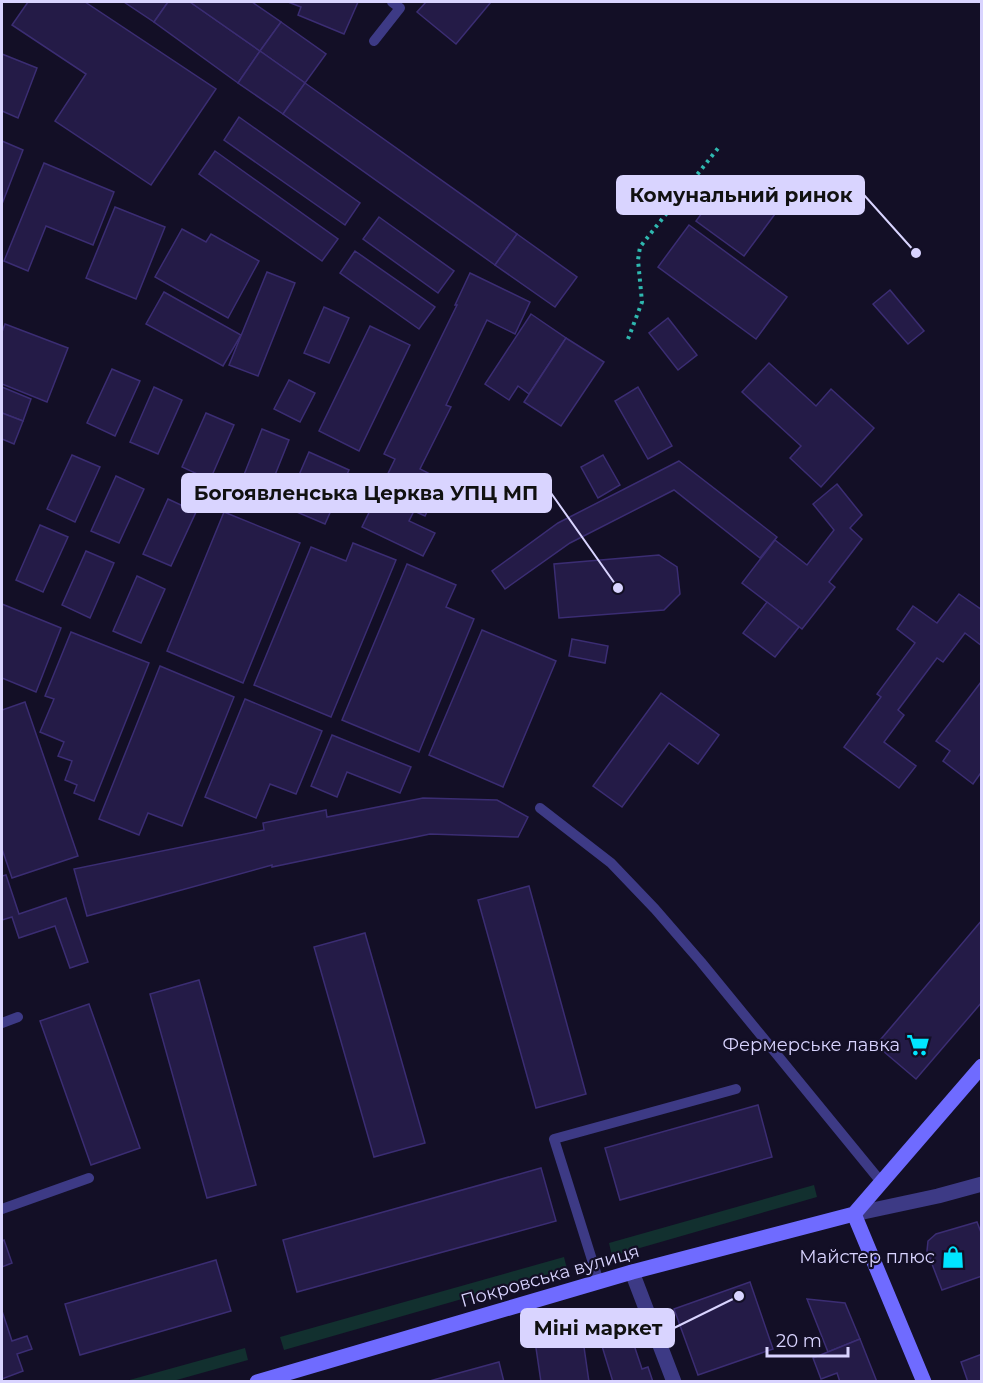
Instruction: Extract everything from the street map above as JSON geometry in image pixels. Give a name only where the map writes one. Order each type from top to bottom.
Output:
[{"type":"main road","points":[[924,1382],[854,1214],[981,1066]]},
{"type":"main road","name":"Покровська вулиця","points":[[262,1381],[632,1272],[854,1214]]},
{"type":"street","name":"Покровська вулиця","points":[[854,1214],[981,1184]]},
{"type":"street","points":[[632,1272],[674,1382]]},
{"type":"lane","points":[[374,41],[400,8],[392,2]]},
{"type":"lane","points":[[540,808],[611,863],[655,909],[882,1183]]},
{"type":"lane","points":[[2,1023],[18,1017]]},
{"type":"lane","points":[[598,1282],[554,1139],[736,1089]]},
{"type":"lane","points":[[2,1206],[89,1178]]},
{"type":"path","points":[[628,339],[642,302],[638,260],[640,247],[718,147]]},
{"type":"green space","points":[[814,1185],[817,1197],[612,1256],[609,1243]]},
{"type":"green space","points":[[564,1257],[567,1269],[284,1350],[280,1337]]},
{"type":"green space","points":[[245,1348],[248,1360],[173,1381],[126,1381]]},
{"type":"building","points":[[28,2],[85,2],[216,89],[151,185],[55,121],[86,74],[12,25]]},
{"type":"building","points":[[124,2],[168,2],[154,22]]},
{"type":"building","points":[[168,2],[190,2],[260,51],[238,83],[154,22]]},
{"type":"building","points":[[190,2],[252,2],[281,22],[260,51]]},
{"type":"building","points":[[288,2],[358,2],[344,34],[298,15],[301,7]]},
{"type":"building","points":[[426,2],[491,2],[456,44],[417,12]]},
{"type":"building","points":[[281,22],[326,54],[305,83],[260,51]]},
{"type":"building","points":[[260,51],[305,83],[283,114],[238,83]]},
{"type":"building","points":[[2,54],[37,68],[18,118],[2,111]]},
{"type":"building","points":[[305,83],[517,234],[495,265],[283,114]]},
{"type":"building","points":[[239,117],[360,203],[345,225],[224,140]]},
{"type":"building","points":[[2,141],[23,150],[2,204]]},
{"type":"building","points":[[215,151],[338,239],[322,261],[199,174]]},
{"type":"building","points":[[44,163],[114,192],[93,245],[46,226],[28,271],[4,261]]},
{"type":"building","points":[[727,179],[775,214],[744,256],[696,221]]},
{"type":"building","points":[[115,207],[165,227],[136,299],[86,278]]},
{"type":"building","points":[[379,217],[454,271],[438,293],[363,239]]},
{"type":"building","points":[[689,225],[787,297],[756,339],[658,267]]},
{"type":"building","points":[[182,229],[206,242],[211,234],[259,261],[228,318],[155,277]]},
{"type":"building","points":[[517,234],[577,277],[555,307],[495,265]]},
{"type":"building","points":[[355,251],[435,307],[419,329],[340,273]]},
{"type":"building","points":[[267,272],[295,283],[258,376],[229,365]]},
{"type":"building","points":[[470,273],[530,302],[515,334],[487,320],[446,405],[451,407],[420,469],[442,480],[425,516],[414,511],[409,521],[435,533],[423,556],[362,527],[395,459],[384,454],[457,305],[455,305]]},
{"type":"building","points":[[890,290],[924,331],[908,344],[873,304]]},
{"type":"building","points":[[164,292],[241,335],[223,366],[146,324]]},
{"type":"building","points":[[324,307],[349,318],[329,363],[304,353]]},
{"type":"building","points":[[531,314],[566,338],[529,394],[518,386],[509,400],[485,384]]},
{"type":"building","points":[[668,318],[697,355],[678,370],[649,333]]},
{"type":"building","points":[[5,324],[68,348],[47,402],[2,384],[2,332]]},
{"type":"building","points":[[370,326],[410,345],[359,451],[319,431]]},
{"type":"building","points":[[566,338],[604,362],[561,426],[524,402]]},
{"type":"building","points":[[769,363],[816,406],[831,389],[874,428],[821,487],[790,458],[801,446],[742,392]]},
{"type":"building","points":[[112,369],[140,381],[115,436],[87,423]]},
{"type":"building","points":[[289,380],[315,393],[300,422],[274,409]]},
{"type":"building","points":[[2,387],[31,399],[23,421],[2,413]]},
{"type":"building","points":[[154,387],[182,400],[158,454],[130,442]]},
{"type":"building","points":[[638,387],[672,446],[648,459],[615,401]]},
{"type":"building","points":[[2,413],[23,421],[14,444],[2,439]]},
{"type":"building","points":[[206,413],[234,425],[210,480],[182,467]]},
{"type":"building","points":[[262,429],[289,440],[263,505],[236,495]]},
{"type":"building","points":[[309,452],[349,470],[325,524],[285,507]]},
{"type":"building","points":[[72,455],[100,467],[75,522],[47,509]]},
{"type":"building","points":[[603,455],[620,485],[598,498],[581,467]]},
{"type":"building","points":[[679,461],[777,537],[760,558],[674,490],[570,543],[505,589],[492,571],[558,523]]},
{"type":"building","points":[[116,476],[144,489],[119,543],[91,531]]},
{"type":"building","points":[[837,484],[862,515],[850,528],[862,539],[829,582],[835,587],[802,629],[742,583],[775,540],[807,565],[834,530],[813,504]]},
{"type":"building","points":[[168,499],[196,512],[171,566],[143,554]]},
{"type":"building","points":[[224,512],[300,543],[243,683],[167,651]]},
{"type":"building","points":[[40,525],[68,537],[43,592],[16,580]]},
{"type":"building","points":[[353,543],[396,560],[331,717],[254,685],[311,547],[346,561]]},
{"type":"building","points":[[86,551],[114,563],[90,618],[62,605]]},
{"type":"building","points":[[659,555],[677,567],[680,594],[664,610],[559,618],[554,564]]},
{"type":"building","points":[[407,564],[456,585],[446,607],[474,619],[419,752],[342,720]]},
{"type":"building","points":[[137,576],[165,589],[141,643],[113,631]]},
{"type":"building","points":[[959,594],[982,610],[982,646],[965,633],[943,662],[937,658],[898,710],[904,715],[884,742],[916,766],[899,788],[844,747],[881,697],[877,694],[915,643],[897,629],[913,606],[937,623]]},
{"type":"building","points":[[767,602],[799,627],[775,657],[743,633]]},
{"type":"building","points":[[2,604],[61,628],[36,692],[2,678]]},
{"type":"building","points":[[482,630],[556,661],[503,787],[429,755]]},
{"type":"building","points":[[71,632],[149,663],[94,801],[74,793],[77,785],[65,780],[72,761],[58,756],[64,742],[40,732],[54,699],[45,696]]},
{"type":"building","points":[[572,639],[608,646],[605,663],[569,656]]},
{"type":"building","points":[[160,666],[234,697],[182,826],[148,813],[139,835],[99,819]]},
{"type":"building","points":[[981,682],[982,775],[980,774],[973,784],[943,761],[950,751],[936,741]]},
{"type":"building","points":[[661,693],[719,735],[698,764],[669,743],[622,807],[593,786]]},
{"type":"building","points":[[245,699],[322,731],[296,794],[270,784],[256,818],[205,797]]},
{"type":"building","points":[[25,702],[78,856],[12,878],[2,849],[2,710]]},
{"type":"building","points":[[332,735],[411,767],[400,793],[347,772],[337,797],[311,786]]},
{"type":"building","points":[[423,798],[497,800],[528,817],[518,837],[430,834],[272,867],[272,865],[87,916],[74,869],[264,830],[263,823],[326,810],[327,817]]},
{"type":"building","points":[[6,875],[19,914],[66,898],[88,962],[70,968],[55,926],[19,938],[12,917],[2,920],[2,876]]},
{"type":"building","points":[[529,886],[586,1094],[536,1108],[478,900]]},
{"type":"building","points":[[982,920],[982,1002],[916,1079],[876,1045]]},
{"type":"building","points":[[365,933],[425,1143],[374,1157],[314,947]]},
{"type":"building","points":[[199,980],[256,1185],[207,1198],[150,994]]},
{"type":"building","points":[[89,1004],[140,1148],[91,1165],[40,1021]]},
{"type":"building","points":[[758,1105],[772,1157],[620,1200],[605,1148]]},
{"type":"building","points":[[541,1168],[556,1221],[297,1292],[283,1240]]},
{"type":"building","points":[[977,1222],[982,1235],[982,1276],[942,1290],[927,1251],[928,1241],[936,1234]]},
{"type":"building","points":[[4,1240],[12,1263],[2,1267],[2,1241]]},
{"type":"building","points":[[216,1260],[231,1311],[80,1355],[65,1304]]},
{"type":"building","points":[[750,1282],[773,1349],[698,1375],[674,1309]]},
{"type":"building","points":[[807,1299],[845,1303],[860,1339],[828,1352]]},
{"type":"building","points":[[2,1311],[12,1341],[27,1336],[32,1349],[17,1354],[23,1371],[2,1379]]},
{"type":"building","points":[[582,1333],[589,1382],[541,1382],[535,1341]]},
{"type":"building","points":[[631,1336],[642,1369],[648,1367],[653,1382],[613,1382],[602,1346]]},
{"type":"building","points":[[860,1339],[877,1382],[840,1382],[837,1373],[821,1379],[813,1358]]},
{"type":"building","points":[[982,1354],[982,1382],[968,1382],[961,1362]]},
{"type":"building","points":[[499,1362],[504,1382],[426,1382]]},
{"type":"place","name":"Комунальний ринок","points":[[916,253]]},
{"type":"place","name":"Богоявленська Церква УПЦ МП","points":[[618,588]]},
{"type":"place","name":"Фермерське лавка","points":[[918,1045]]},
{"type":"place","name":"Майстер плюс","points":[[953,1257]]},
{"type":"place","name":"Міні маркет","points":[[739,1296]]}]
